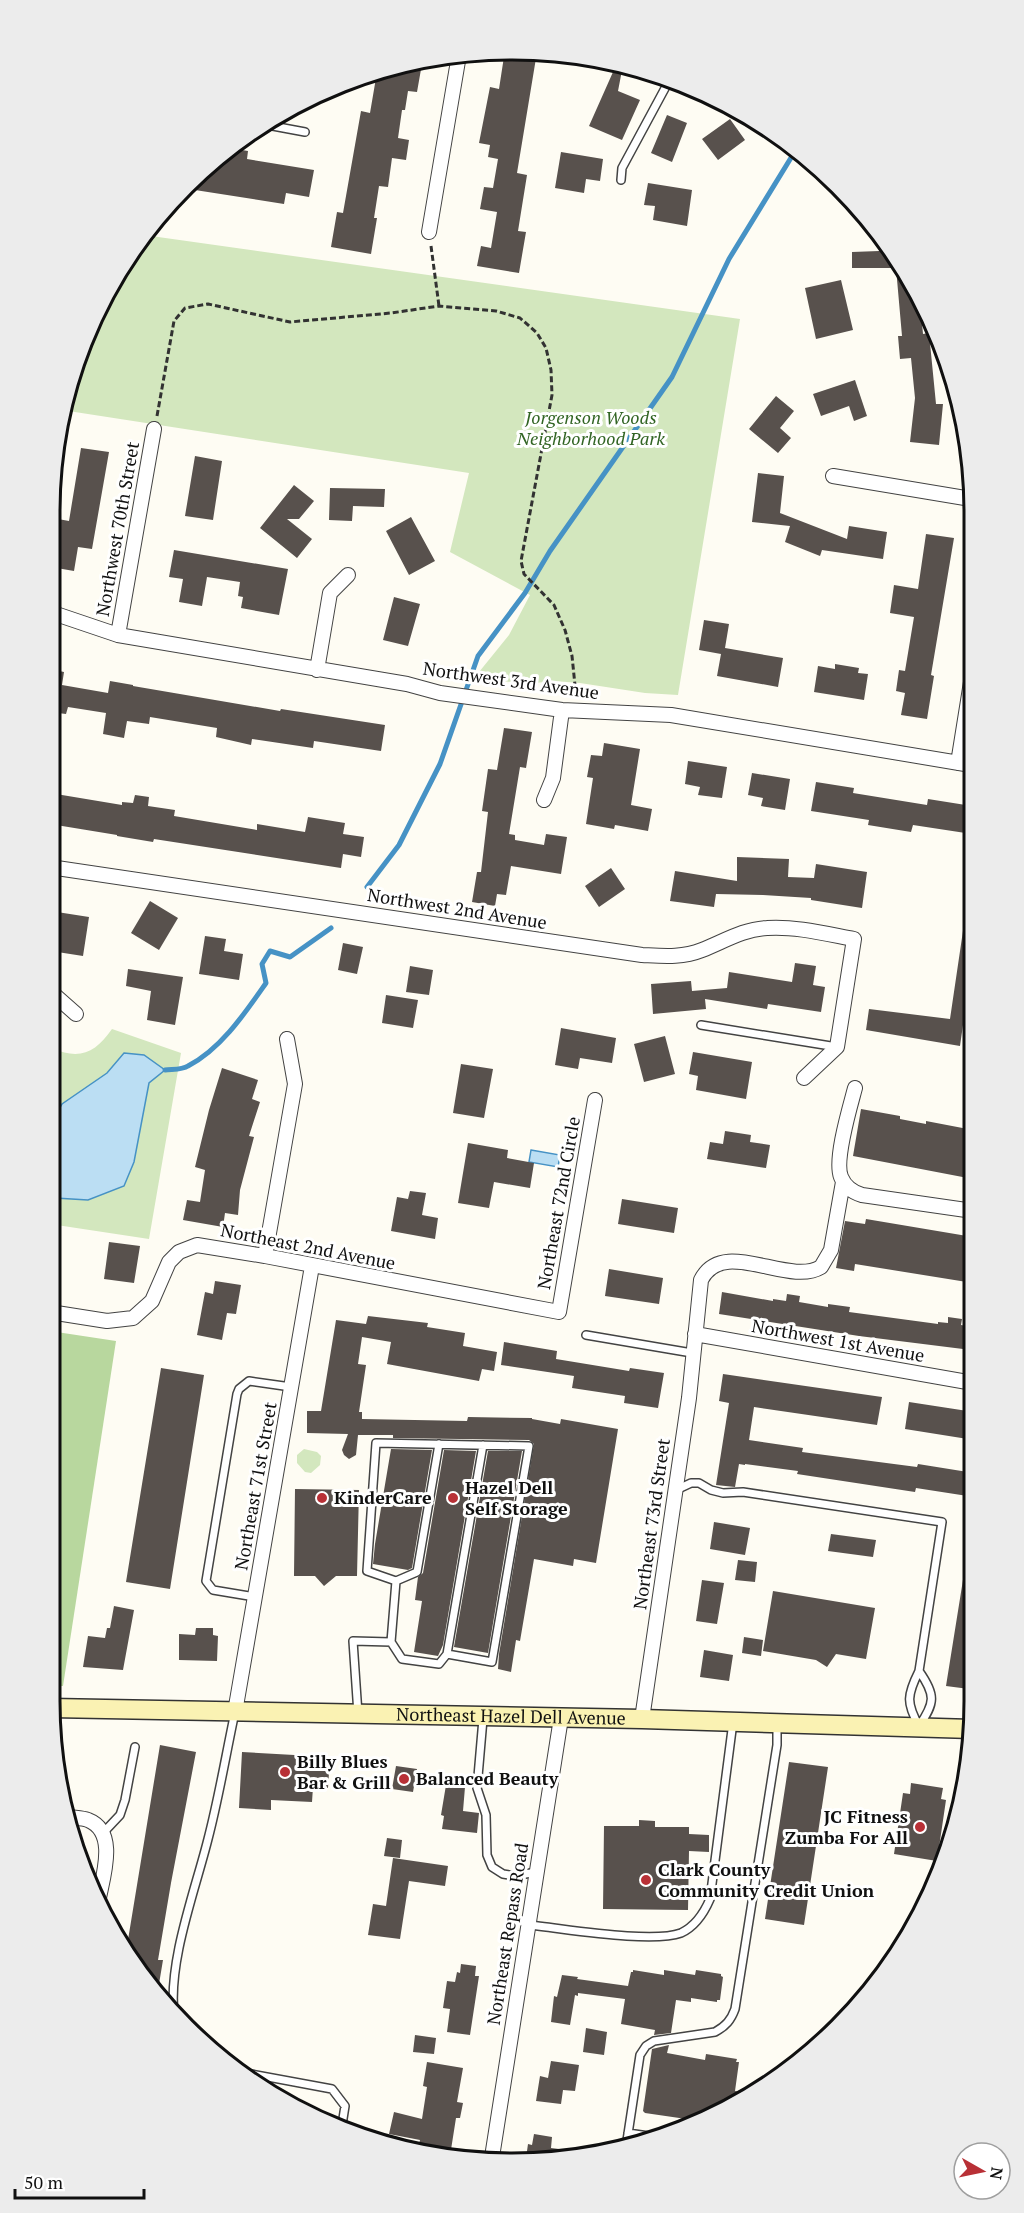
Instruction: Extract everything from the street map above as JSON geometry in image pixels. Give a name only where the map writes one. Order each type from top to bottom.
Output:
[{"type":"main road","name":"Northeast Hazel Dell Avenue","points":[[60,1708],[642,1719],[963,1728]]},
{"type":"street","points":[[429,232],[458,64]]},
{"type":"street","name":"Northwest 70th Street","points":[[118,635],[154,429]]},
{"type":"street","points":[[833,476],[964,498]]},
{"type":"street","points":[[317,670],[330,592],[348,575]]},
{"type":"street","name":"Northwest 3rd Avenue","points":[[60,615],[118,635],[407,684],[440,693],[569,711],[671,715],[964,764]]},
{"type":"street","points":[[544,800],[553,778],[569,711]]},
{"type":"street","name":"Northwest 2nd Avenue","points":[[60,868],[642,955],[674,957],[700,951],[737,934],[767,928],[800,930],[854,939],[837,1047]]},
{"type":"street","points":[[60,1000],[76,1014]]},
{"type":"street","points":[[265,1256],[295,1084],[287,1039]]},
{"type":"street","points":[[804,1078],[837,1047]]},
{"type":"street","name":"Northeast 73rd Street","points":[[642,1719],[689,1398],[701,1280],[712,1266],[735,1262],[802,1272],[821,1267],[831,1250],[843,1182],[839,1164],[855,1088]]},
{"type":"street","name":"Northeast 72nd Circle","points":[[559,1312],[595,1100]]},
{"type":"street","points":[[843,1182],[849,1189],[862,1195],[964,1210]]},
{"type":"street","name":"Northeast 2nd Avenue","points":[[60,1314],[107,1321],[133,1318],[152,1301],[169,1262],[179,1251],[197,1245],[559,1312]]},
{"type":"street","name":"Northeast 71st Street","points":[[235,1712],[312,1266]]},
{"type":"street","name":"Northwest 1st Avenue","points":[[695,1334],[964,1381]]},
{"type":"street","name":"Northeast Repass Road","points":[[493,2152],[561,1718]]},
{"type":"street","points":[[75,1818],[89,1820],[103,1833],[106,1854],[101,1888]]},
{"type":"lane","points":[[621,180],[622,168],[666,87]]},
{"type":"lane","points":[[277,127],[305,132]]},
{"type":"lane","points":[[701,1025],[837,1047]]},
{"type":"lane","points":[[586,1335],[692,1353]]},
{"type":"lane","points":[[255,1597],[213,1590],[206,1581],[237,1394],[243,1384],[249,1381],[291,1387]]},
{"type":"lane","points":[[439,1444],[417,1572],[396,1581],[367,1571],[376,1443],[439,1444],[529,1446],[492,1662],[447,1654]]},
{"type":"lane","points":[[396,1581],[391,1642],[402,1659],[439,1664],[447,1654],[483,1445]]},
{"type":"lane","points":[[675,1491],[691,1483],[699,1483],[711,1490],[723,1493],[743,1492],[942,1522],[919,1671],[911,1687],[910,1709],[920,1726],[931,1709],[931,1694],[928,1683],[919,1671]]},
{"type":"lane","points":[[358,1714],[353,1641],[391,1642]]},
{"type":"lane","points":[[173,2000],[176,1967],[211,1826],[235,1712]]},
{"type":"lane","points":[[483,1716],[477,1788],[486,1815],[487,1855],[492,1867],[503,1874],[515,1876],[536,1872]]},
{"type":"lane","points":[[528,1924],[621,1935],[668,1936],[682,1932],[695,1924],[710,1899],[733,1722]]},
{"type":"lane","points":[[627,2138],[640,2055],[646,2046],[654,2041],[715,2032],[724,2028],[735,2008],[777,1744],[777,1723]]},
{"type":"lane","points":[[103,1833],[120,1815],[135,1747]]},
{"type":"lane","points":[[259,2075],[332,2089],[345,2106],[343,2120]]},
{"type":"lane","points":[[628,2133],[639,2135]]},
{"type":"path","points":[[429,232],[439,306]]},
{"type":"path","points":[[154,429],[174,321],[185,308],[208,304],[290,322],[391,314],[439,306],[496,311],[520,318],[537,333],[546,348],[551,370],[552,395],[520,561],[524,574],[554,605],[565,630],[572,656],[569,711]]},
{"type":"green space","name":"Jorgenson Woods Neighborhood Park","points":[[154,236],[740,319],[678,695],[645,693],[580,683],[554,681],[525,684],[475,677],[509,635],[530,595],[450,552],[469,473],[72,411],[94,339],[121,286]]},
{"type":"green space","points":[[112,1029],[181,1053],[149,1239],[60,1226],[60,1051],[71,1054],[86,1052],[100,1044]]},
{"type":"green space","points":[[60,1333],[116,1341],[63,1686],[60,1686]]},
{"type":"green space","points":[[304,1449],[317,1452],[321,1456],[320,1465],[311,1473],[305,1472],[297,1463],[297,1455]]},
{"type":"water","points":[[124,1053],[144,1055],[165,1070],[149,1083],[134,1162],[124,1186],[88,1200],[60,1198],[60,1107],[107,1073]]},
{"type":"water","points":[[531,1150],[560,1155],[558,1167],[529,1162]]},
{"type":"building","points":[[503,60],[536,61],[517,173],[527,175],[518,231],[526,232],[519,273],[477,266],[481,246],[491,248],[497,212],[480,209],[484,187],[493,188],[498,159],[488,157],[490,145],[479,143],[490,87],[499,89]]},
{"type":"building","points":[[421,70],[417,92],[408,91],[405,110],[402,110],[398,138],[409,140],[406,160],[392,158],[388,187],[379,186],[371,254],[331,247],[337,212],[343,213],[361,111],[370,113],[375,81]]},
{"type":"building","points":[[613,72],[621,73],[618,91],[640,100],[622,140],[589,126]]},
{"type":"building","points":[[667,115],[687,123],[672,162],[651,153]]},
{"type":"building","points":[[730,119],[745,140],[718,160],[702,139]]},
{"type":"building","points":[[241,150],[248,151],[247,159],[314,170],[309,197],[286,193],[284,204],[195,190]]},
{"type":"building","points":[[561,152],[603,159],[600,181],[586,179],[584,193],[555,188]]},
{"type":"building","points":[[648,183],[692,190],[687,226],[653,220],[655,206],[644,205]]},
{"type":"building","points":[[879,248],[892,268],[852,268],[852,252],[879,251]]},
{"type":"building","points":[[897,275],[922,322],[923,334],[927,333],[929,338],[936,404],[943,404],[939,445],[910,442],[915,398],[911,358],[900,359],[898,336],[902,336]]},
{"type":"building","points":[[841,280],[853,330],[816,339],[805,288]]},
{"type":"building","points":[[855,380],[867,416],[854,421],[849,406],[821,416],[813,394]]},
{"type":"building","points":[[776,396],[794,411],[780,428],[791,438],[778,453],[749,429]]},
{"type":"building","points":[[81,448],[109,452],[92,549],[78,547],[74,571],[60,569],[60,519],[69,521]]},
{"type":"building","points":[[195,456],[222,461],[213,520],[185,516]]},
{"type":"building","points":[[758,473],[784,476],[780,513],[847,539],[849,526],[887,532],[883,559],[822,550],[820,556],[785,542],[790,526],[752,522]]},
{"type":"building","points":[[294,485],[314,501],[299,519],[287,519],[312,539],[297,558],[260,528]]},
{"type":"building","points":[[330,488],[385,489],[384,507],[353,506],[352,521],[329,520]]},
{"type":"building","points":[[411,517],[435,561],[409,575],[386,531]]},
{"type":"building","points":[[926,534],[954,538],[931,675],[934,676],[927,719],[901,715],[905,693],[896,691],[899,670],[905,671],[914,617],[890,613],[894,585],[918,589]]},
{"type":"building","points":[[174,550],[288,569],[279,615],[241,608],[243,597],[238,596],[240,582],[207,577],[202,606],[179,602],[183,579],[169,577]]},
{"type":"building","points":[[394,597],[420,604],[408,646],[383,640]]},
{"type":"building","points":[[704,620],[729,624],[725,648],[783,658],[778,687],[717,676],[721,654],[699,650]]},
{"type":"building","points":[[835,664],[859,668],[858,673],[868,674],[864,700],[814,692],[818,666],[835,669]]},
{"type":"building","points":[[60,671],[64,672],[62,685],[108,693],[110,681],[280,711],[281,709],[385,725],[381,751],[314,741],[313,748],[252,739],[251,745],[216,737],[217,728],[150,717],[149,724],[127,721],[124,738],[103,734],[106,713],[68,707],[66,714],[60,713]]},
{"type":"building","points":[[504,728],[532,732],[526,768],[520,767],[509,834],[515,835],[515,840],[544,845],[546,834],[567,837],[561,874],[511,866],[506,895],[497,894],[495,906],[472,902],[477,872],[481,872],[488,812],[482,811],[488,769],[497,770]]},
{"type":"building","points":[[604,743],[640,749],[631,805],[652,809],[648,831],[615,825],[614,829],[586,824],[593,778],[587,777],[591,755],[602,756]]},
{"type":"building","points":[[688,761],[727,767],[722,798],[698,795],[700,787],[685,784]]},
{"type":"building","points":[[752,773],[790,779],[785,810],[761,806],[763,798],[748,795]]},
{"type":"building","points":[[816,782],[854,788],[853,793],[927,805],[928,799],[964,805],[964,833],[913,825],[911,832],[868,825],[869,820],[811,811]]},
{"type":"building","points":[[60,795],[122,805],[122,802],[133,803],[135,795],[149,797],[148,806],[175,810],[174,816],[257,830],[257,824],[305,832],[308,817],[345,823],[343,834],[364,837],[361,857],[343,854],[341,868],[60,826]]},
{"type":"building","points":[[737,857],[789,859],[788,877],[814,878],[816,864],[867,872],[862,908],[811,900],[811,898],[763,895],[716,894],[714,907],[670,901],[675,871],[737,881]]},
{"type":"building","points":[[611,868],[625,889],[599,907],[585,886]]},
{"type":"building","points":[[150,901],[178,918],[159,950],[131,933]]},
{"type":"building","points":[[60,912],[89,917],[83,956],[60,952]]},
{"type":"building","points":[[964,924],[964,1018],[960,1046],[866,1030],[869,1009],[950,1019]]},
{"type":"building","points":[[205,936],[226,939],[224,951],[243,954],[239,980],[199,974]]},
{"type":"building","points":[[343,943],[363,947],[357,974],[338,970]]},
{"type":"building","points":[[795,963],[816,966],[813,985],[825,987],[821,1012],[768,1004],[767,1009],[705,999],[706,1009],[653,1014],[651,984],[691,981],[692,991],[727,988],[729,972],[792,982]]},
{"type":"building","points":[[410,966],[433,970],[429,995],[406,992]]},
{"type":"building","points":[[128,969],[183,977],[175,1025],[147,1020],[151,991],[126,986]]},
{"type":"building","points":[[386,995],[418,1000],[413,1028],[382,1023]]},
{"type":"building","points":[[561,1028],[616,1038],[612,1063],[580,1058],[578,1069],[555,1065]]},
{"type":"building","points":[[665,1036],[675,1074],[644,1082],[634,1044]]},
{"type":"building","points":[[693,1052],[752,1062],[746,1099],[696,1090],[698,1076],[689,1074]]},
{"type":"building","points":[[461,1064],[493,1069],[484,1118],[453,1113]]},
{"type":"building","points":[[222,1068],[258,1080],[252,1099],[260,1102],[249,1136],[254,1137],[240,1190],[238,1215],[225,1213],[223,1227],[183,1220],[187,1200],[200,1202],[205,1170],[195,1167]]},
{"type":"building","points":[[861,1109],[900,1116],[900,1119],[926,1124],[926,1121],[964,1128],[964,1177],[853,1156]]},
{"type":"building","points":[[725,1131],[751,1135],[750,1142],[770,1145],[766,1168],[707,1159],[710,1142],[723,1144]]},
{"type":"building","points":[[468,1143],[508,1150],[507,1158],[534,1163],[530,1188],[494,1182],[489,1208],[458,1203]]},
{"type":"building","points":[[410,1191],[426,1193],[422,1215],[438,1218],[435,1239],[391,1231],[397,1197],[408,1199]]},
{"type":"building","points":[[622,1199],[678,1208],[674,1233],[618,1224]]},
{"type":"building","points":[[866,1219],[964,1235],[964,1282],[855,1264],[854,1271],[836,1268],[845,1221],[865,1224]]},
{"type":"building","points":[[109,1242],[140,1246],[134,1283],[104,1279]]},
{"type":"building","points":[[609,1269],[663,1278],[659,1304],[605,1296]]},
{"type":"building","points":[[215,1281],[241,1285],[236,1314],[227,1313],[222,1340],[197,1335],[205,1292],[213,1294]]},
{"type":"building","points":[[722,1292],[773,1301],[773,1299],[786,1301],[787,1294],[800,1296],[799,1302],[828,1307],[828,1304],[850,1307],[849,1312],[938,1324],[938,1322],[948,1323],[948,1317],[962,1319],[964,1349],[859,1336],[719,1314]]},
{"type":"building","points":[[368,1316],[428,1323],[427,1327],[465,1333],[463,1346],[497,1352],[494,1371],[482,1369],[479,1381],[387,1364],[391,1342],[362,1337],[358,1364],[366,1365],[359,1412],[362,1412],[362,1419],[467,1421],[468,1417],[532,1418],[560,1424],[561,1419],[618,1429],[596,1563],[574,1559],[573,1566],[534,1559],[520,1641],[516,1640],[511,1672],[498,1669],[499,1654],[534,1444],[529,1440],[393,1438],[393,1435],[358,1435],[356,1455],[349,1459],[342,1450],[348,1434],[307,1433],[307,1411],[321,1411],[336,1320],[366,1324]]},
{"type":"building","points":[[504,1342],[557,1351],[556,1359],[629,1371],[630,1368],[664,1373],[658,1408],[624,1403],[625,1396],[572,1388],[574,1376],[501,1365]]},
{"type":"building","points":[[161,1368],[204,1375],[170,1589],[126,1582]]},
{"type":"building","points":[[723,1374],[882,1397],[877,1425],[754,1407],[749,1440],[803,1448],[802,1452],[917,1467],[918,1464],[964,1471],[964,1495],[916,1488],[915,1492],[745,1464],[739,1464],[735,1487],[716,1485],[729,1403],[719,1401]]},
{"type":"building","points":[[909,1402],[964,1410],[964,1438],[905,1429]]},
{"type":"building","points":[[391,1449],[432,1450],[412,1568],[408,1570],[373,1564]]},
{"type":"building","points":[[444,1450],[476,1451],[443,1645],[438,1656],[414,1652],[422,1601],[415,1600],[418,1577],[423,1573]]},
{"type":"building","points":[[488,1451],[522,1451],[488,1653],[454,1647]]},
{"type":"building","points":[[295,1489],[359,1490],[357,1576],[336,1576],[324,1586],[315,1576],[294,1576]]},
{"type":"building","points":[[714,1522],[750,1528],[745,1555],[710,1549]]},
{"type":"building","points":[[831,1534],[876,1540],[873,1557],[828,1551]]},
{"type":"building","points":[[738,1560],[757,1562],[755,1582],[735,1580]]},
{"type":"building","points":[[964,1574],[964,1688],[946,1686]]},
{"type":"building","points":[[702,1580],[724,1583],[717,1624],[696,1621]]},
{"type":"building","points":[[773,1591],[875,1608],[866,1659],[836,1654],[827,1667],[816,1660],[763,1651]]},
{"type":"building","points":[[114,1606],[134,1610],[123,1670],[83,1667],[88,1636],[105,1638],[107,1628],[110,1628]]},
{"type":"building","points":[[196,1628],[213,1628],[213,1635],[218,1636],[217,1661],[179,1660],[179,1634],[195,1635]]},
{"type":"building","points":[[744,1637],[763,1640],[761,1656],[742,1653]]},
{"type":"building","points":[[704,1650],[733,1655],[729,1681],[700,1677]]},
{"type":"building","points":[[160,1745],[196,1752],[158,1960],[163,1960],[159,1983],[128,1939]]},
{"type":"building","name":"Billy Blues Bar & Grill","points":[[242,1752],[330,1757],[328,1788],[313,1787],[312,1802],[271,1800],[271,1810],[239,1808]]},
{"type":"building","points":[[789,1762],[828,1767],[804,1925],[765,1919]]},
{"type":"building","name":"Balanced Beauty","points":[[396,1766],[417,1769],[413,1792],[392,1789]]},
{"type":"building","name":"JC Fitness Zumba For All","points":[[911,1783],[943,1788],[941,1799],[946,1800],[939,1850],[935,1861],[894,1854],[903,1793],[910,1794]]},
{"type":"building","points":[[446,1785],[465,1787],[463,1811],[479,1813],[477,1833],[442,1829],[444,1816],[441,1815]]},
{"type":"building","name":"Clark County Community Credit Union","points":[[639,1820],[655,1821],[655,1827],[689,1827],[689,1834],[709,1835],[709,1852],[689,1851],[688,1910],[603,1909],[604,1826],[639,1826]]},
{"type":"building","points":[[387,1838],[402,1840],[400,1858],[384,1856]]},
{"type":"building","points":[[393,1858],[448,1866],[445,1886],[409,1881],[400,1939],[368,1935],[373,1904],[386,1906]]},
{"type":"building","points":[[461,1964],[476,1966],[475,1976],[479,1976],[470,2035],[447,2032],[450,2009],[443,2008],[447,1981],[455,1982],[457,1972],[460,1973]]},
{"type":"building","points":[[633,1970],[664,1975],[664,1970],[695,1975],[696,1970],[721,1974],[723,1977],[720,2000],[717,2002],[691,1998],[691,2002],[676,2000],[671,2033],[654,2035],[655,2030],[621,2024],[625,1999],[578,1993],[578,1996],[575,1995],[570,2025],[551,2022],[554,1996],[557,1997],[562,1975],[628,1986]]},
{"type":"building","points":[[586,2028],[607,2032],[604,2055],[583,2052]]},
{"type":"building","points":[[415,2035],[436,2038],[434,2054],[413,2052]]},
{"type":"building","points":[[669,2045],[667,2053],[705,2060],[706,2054],[737,2059],[736,2062],[739,2062],[735,2091],[739,2092],[685,2119],[645,2113],[643,2111],[652,2049]]},
{"type":"building","points":[[551,2061],[579,2065],[575,2091],[563,2090],[561,2104],[536,2101],[540,2076],[548,2078]]},
{"type":"building","points":[[427,2062],[463,2068],[457,2102],[463,2103],[460,2118],[456,2118],[451,2149],[419,2143],[420,2140],[389,2134],[394,2112],[422,2119],[427,2087],[423,2086]]},
{"type":"building","points":[[534,2134],[552,2137],[551,2148],[564,2150],[527,2153],[528,2144],[532,2145]]},
{"type":"waterway","points":[[367,887],[399,845],[440,764],[478,656],[525,593],[550,551],[672,377],[729,259],[792,157]]},
{"type":"waterway","points":[[165,1070],[183,1068],[200,1059],[232,1029],[266,983],[262,964],[270,951],[290,957],[331,928]]},
{"type":"place","name":"KinderCare","points":[[322,1498]]},
{"type":"place","name":"Hazel Dell Self Storage","points":[[453,1498]]},
{"type":"place","name":"Billy Blues Bar & Grill","points":[[285,1772]]},
{"type":"place","name":"Balanced Beauty","points":[[404,1779]]},
{"type":"place","name":"JC Fitness Zumba For All","points":[[920,1827]]},
{"type":"place","name":"Clark County Community Credit Union","points":[[646,1880]]}]
